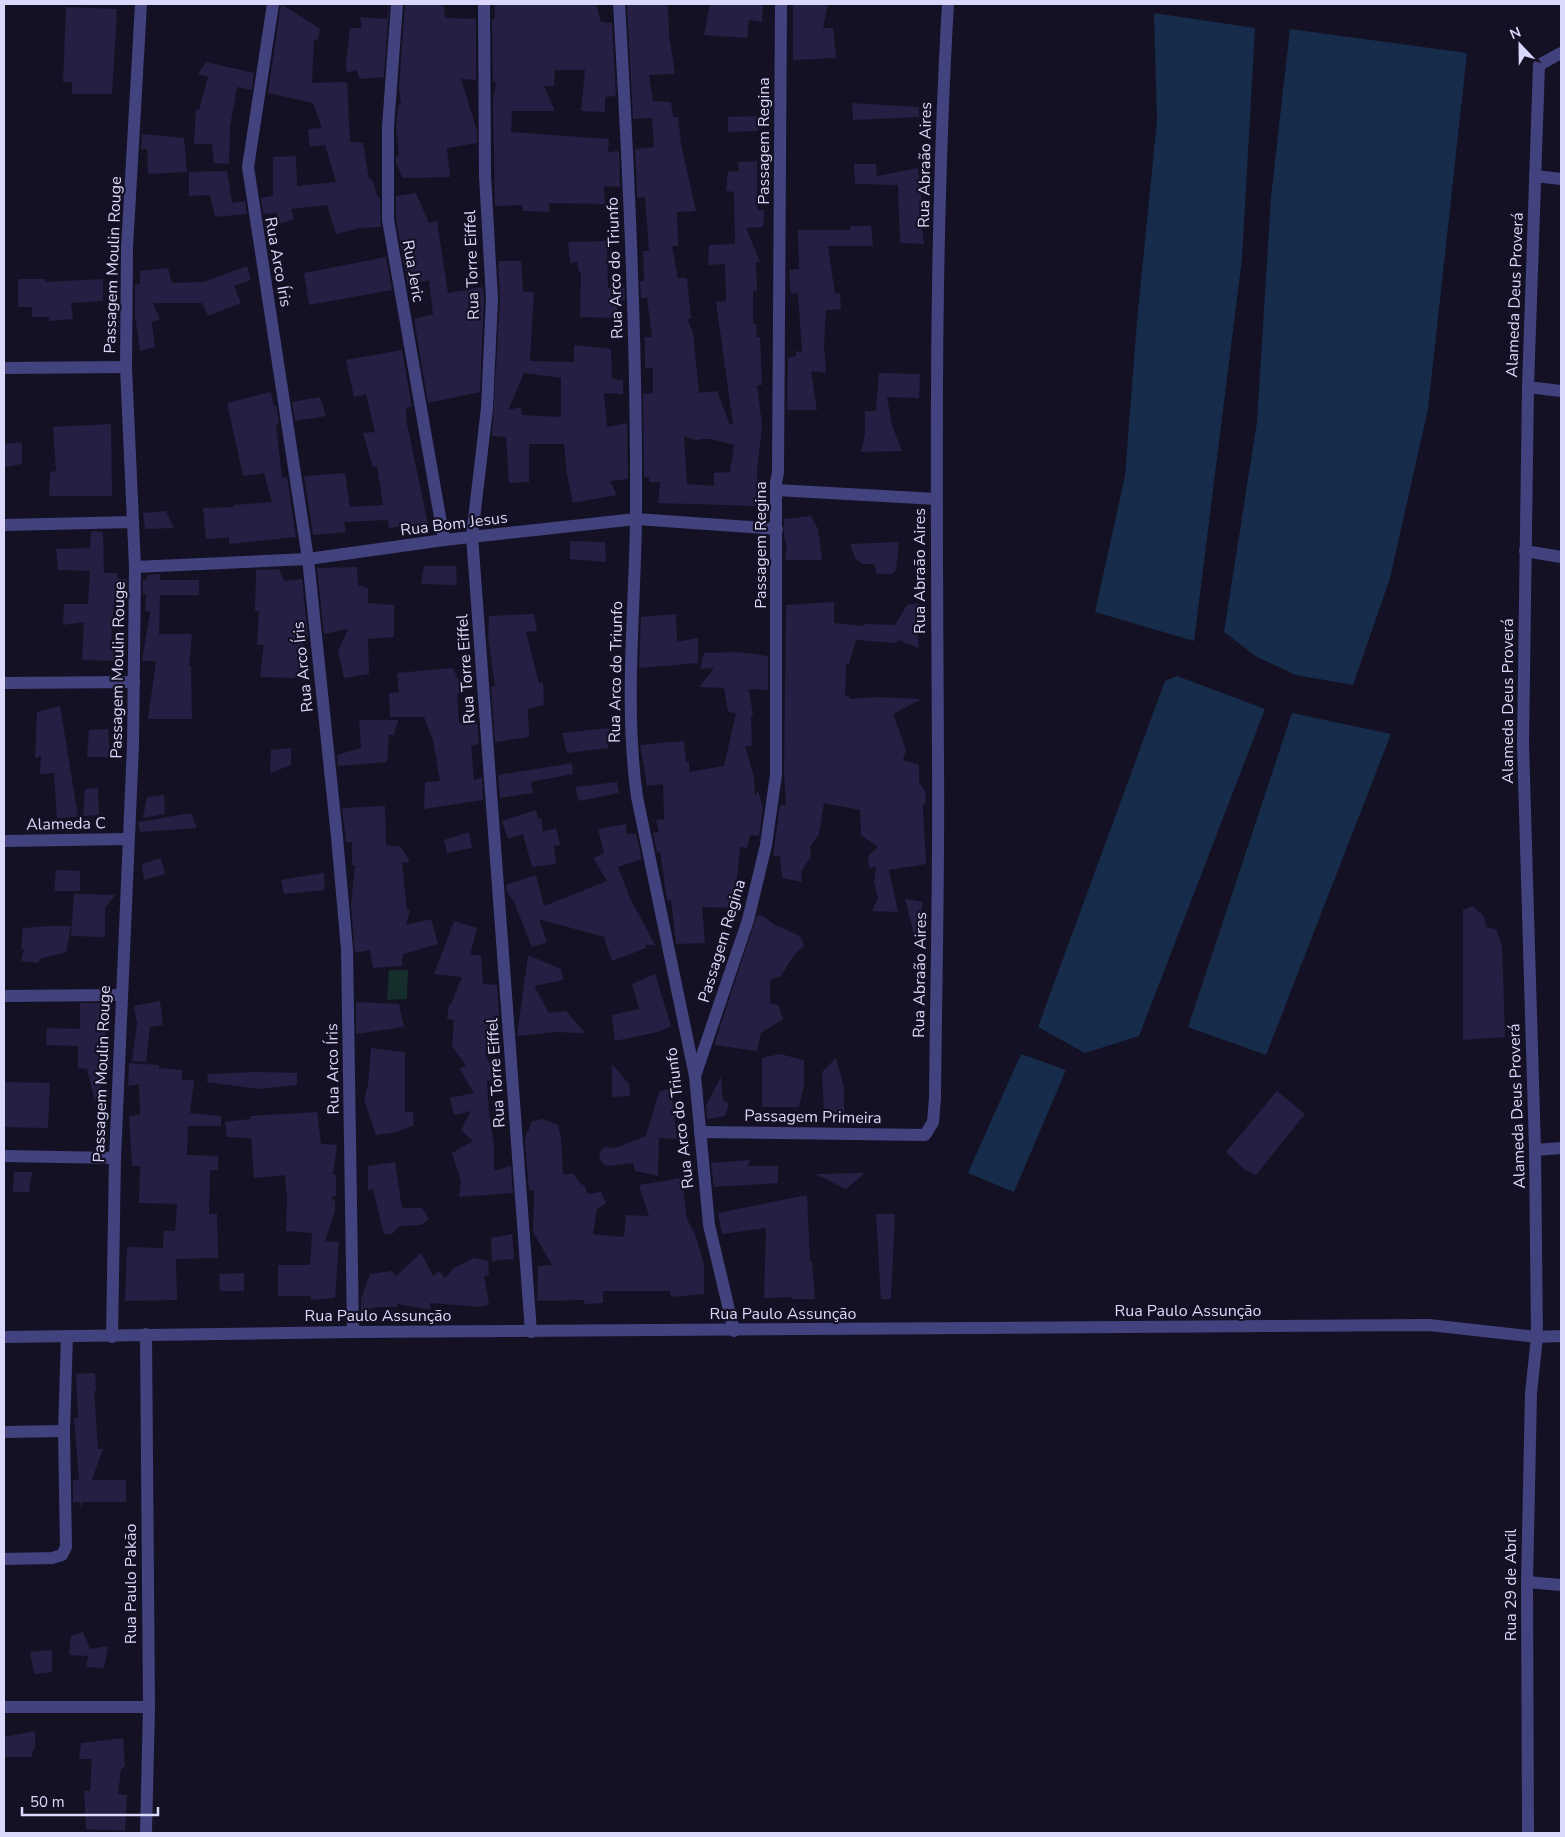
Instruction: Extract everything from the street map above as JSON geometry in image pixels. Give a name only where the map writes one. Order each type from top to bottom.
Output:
[{"type":"street","name":"Passagem Moulin Rouge","points":[[112,1337],[115,1158],[133,745],[136,567],[126,367],[127,248],[141,4]]},
{"type":"street","name":"Rua Arco Íris","points":[[272,4],[248,167],[308,559],[347,949],[353,1332]]},
{"type":"street","name":"Rua Jeric","points":[[397,4],[388,127],[388,220],[444,540]]},
{"type":"street","name":"Rua Torre Eiffel","points":[[484,4],[485,176],[492,299],[487,408],[472,536],[531,1332]]},
{"type":"street","name":"Rua Arco do Triunfo","points":[[619,4],[633,253],[636,519],[630,712],[631,753],[637,797],[695,1076],[709,1225],[734,1331]]},
{"type":"street","name":"Passagem Regina","points":[[695,1076],[748,920],[766,846],[776,775],[776,490],[778,472],[781,4]]},
{"type":"street","name":"Rua Abraão Aires","points":[[925,1135],[933,1122],[935,1098],[938,767],[936,499],[941,118],[948,4]]},
{"type":"street","name":"Alameda Deus Proverá","points":[[1538,1337],[1535,1150],[1522,744],[1525,551],[1528,388],[1539,65],[1561,53]]},
{"type":"street","points":[[1535,176],[1561,179]]},
{"type":"street","points":[[4,368],[126,367]]},
{"type":"street","points":[[1528,388],[1561,391]]},
{"type":"street","points":[[776,490],[936,499]]},
{"type":"street","name":"Rua Bom Jesus","points":[[136,567],[308,559],[472,536],[636,519],[777,529]]},
{"type":"street","points":[[4,525],[133,522]]},
{"type":"street","points":[[1525,551],[1561,557]]},
{"type":"street","points":[[4,683],[134,682]]},
{"type":"street","name":"Alameda C","points":[[4,841],[128,839]]},
{"type":"street","points":[[4,996],[122,995]]},
{"type":"street","name":"Passagem Primeira","points":[[700,1132],[925,1135]]},
{"type":"street","points":[[1535,1150],[1561,1148]]},
{"type":"street","points":[[4,1156],[115,1158]]},
{"type":"street","name":"Rua Paulo Assunção","points":[[4,1337],[112,1337],[146,1334],[353,1332],[1429,1325],[1538,1337],[1561,1336]]},
{"type":"street","name":"Rua Paulo Pakão","points":[[146,1334],[149,1707],[146,1833]]},
{"type":"street","points":[[4,1559],[52,1558],[62,1555],[66,1548],[64,1431],[66,1336]]},
{"type":"street","name":"Rua 29 de Abril","points":[[1528,1833],[1527,1582],[1531,1392],[1538,1337]]},
{"type":"street","points":[[4,1432],[64,1431]]},
{"type":"street","points":[[1527,1582],[1561,1584]]},
{"type":"street","points":[[4,1707],[149,1707]]},
{"type":"green space","points":[[389,970],[408,970],[407,999],[387,1000]]},
{"type":"water","points":[[1154,13],[1255,28],[1242,258],[1194,641],[1095,612],[1125,476],[1137,321],[1157,120]]},
{"type":"water","points":[[1290,29],[1467,53],[1428,409],[1390,578],[1353,685],[1296,675],[1257,657],[1224,632],[1257,422],[1271,197]]},
{"type":"water","points":[[1177,676],[1265,709],[1139,1036],[1085,1053],[1038,1027],[1165,681]]},
{"type":"water","points":[[1292,713],[1391,734],[1266,1055],[1188,1027]]},
{"type":"water","points":[[1021,1054],[1066,1070],[1014,1192],[968,1173]]},
{"type":"building","points":[[281,4],[320,29],[318,40],[314,39],[312,83],[347,82],[350,142],[363,143],[369,179],[372,179],[378,198],[380,198],[381,227],[360,228],[336,234],[327,205],[291,209],[294,219],[279,224],[277,213],[263,214],[261,198],[273,196],[273,157],[296,156],[297,186],[336,182],[325,145],[310,147],[308,129],[322,128],[313,103],[268,93]]},
{"type":"building","points":[[388,4],[384,77],[360,79],[356,70],[347,73],[346,63],[350,28],[362,28],[360,17],[387,19]]},
{"type":"building","points":[[405,4],[444,4],[445,18],[476,19],[476,80],[461,79],[477,131],[477,143],[447,148],[450,177],[403,178],[396,163],[396,157],[399,155],[396,127],[398,105],[401,104],[399,89]]},
{"type":"building","points":[[495,4],[596,4],[601,22],[612,23],[616,96],[605,97],[605,112],[581,111],[585,70],[555,70],[554,86],[544,86],[555,111],[512,111],[511,132],[609,139],[608,152],[619,151],[620,187],[604,186],[605,204],[549,203],[549,212],[523,211],[522,205],[495,206],[493,101],[496,82],[493,82],[492,19],[495,19]]},
{"type":"building","points":[[627,4],[668,4],[669,35],[675,74],[649,75],[653,101],[671,102],[673,117],[678,117],[681,144],[696,211],[677,212],[678,246],[672,246],[678,278],[687,278],[691,319],[687,319],[693,332],[699,393],[717,391],[730,425],[733,424],[716,302],[726,301],[725,264],[708,265],[709,245],[735,244],[734,192],[726,191],[728,172],[739,171],[738,162],[757,161],[757,210],[764,210],[763,227],[746,228],[760,262],[756,262],[757,291],[753,291],[753,324],[756,324],[757,337],[760,337],[762,385],[757,385],[762,425],[757,471],[758,506],[658,503],[660,482],[649,482],[649,477],[644,477],[643,394],[653,393],[653,368],[645,368],[645,337],[652,337],[647,298],[641,298],[640,281],[644,281],[643,251],[649,251],[645,197],[638,198],[637,196],[635,149],[654,147],[652,118],[633,119]],"holes":[[[684,436],[698,441],[699,439],[711,439],[734,445],[730,472],[714,473],[714,486],[687,484]]]},
{"type":"building","points":[[710,4],[763,4],[762,22],[749,20],[747,38],[704,35]]},
{"type":"building","points":[[793,4],[828,4],[823,28],[833,28],[836,58],[793,60]]},
{"type":"building","points":[[66,7],[117,9],[112,94],[72,94],[72,82],[63,82]]},
{"type":"building","points":[[206,62],[254,73],[252,90],[237,87],[230,127],[229,164],[214,163],[212,144],[194,144],[196,110],[199,110],[208,77],[198,74]]},
{"type":"building","points":[[852,103],[919,107],[919,117],[853,120]]},
{"type":"building","points":[[758,116],[758,131],[728,132],[728,117]]},
{"type":"building","points":[[142,134],[184,138],[187,172],[148,174],[147,149],[141,149]]},
{"type":"building","points":[[854,164],[876,164],[877,176],[918,168],[922,204],[919,204],[924,244],[900,243],[898,185],[855,184]]},
{"type":"building","points":[[227,171],[232,203],[245,201],[247,214],[215,217],[210,195],[189,196],[189,172]]},
{"type":"building","points":[[416,193],[429,223],[437,221],[448,293],[483,287],[484,299],[480,392],[428,403],[414,319],[433,314],[429,280],[408,286],[396,219],[396,196]]},
{"type":"building","points":[[850,226],[871,226],[873,246],[828,246],[835,294],[840,293],[841,309],[826,310],[824,345],[826,373],[811,371],[817,410],[787,410],[788,358],[796,356],[796,351],[802,352],[798,293],[791,294],[789,270],[799,269],[798,230],[850,230]]},
{"type":"building","points":[[607,241],[608,288],[624,288],[625,300],[617,301],[617,318],[580,317],[581,272],[579,272],[577,262],[570,263],[568,242]]},
{"type":"building","points":[[386,257],[392,290],[309,305],[304,273]]},
{"type":"building","points":[[498,261],[521,261],[523,292],[534,292],[530,361],[574,362],[574,345],[611,349],[612,379],[623,380],[623,394],[604,393],[607,427],[627,423],[628,479],[610,481],[617,495],[573,503],[567,475],[564,444],[529,444],[529,482],[509,483],[506,437],[492,436],[500,299]],"holes":[[[524,373],[561,378],[561,417],[522,415],[521,407],[508,410]]]},
{"type":"building","points":[[247,266],[251,280],[234,286],[241,303],[208,316],[202,303],[153,303],[160,320],[152,322],[155,347],[140,351],[135,316],[135,285],[140,284],[140,271],[168,268],[172,283],[203,282]]},
{"type":"building","points":[[18,279],[45,279],[45,282],[103,279],[103,301],[71,303],[73,319],[49,321],[49,317],[32,317],[32,307],[18,307]]},
{"type":"building","points":[[402,350],[412,407],[406,408],[407,424],[428,524],[389,528],[388,520],[344,522],[346,532],[313,535],[304,476],[345,473],[350,507],[383,505],[377,466],[373,467],[363,433],[375,432],[366,394],[354,397],[346,360]]},
{"type":"building","points":[[879,373],[920,374],[919,398],[887,397],[892,425],[902,451],[861,452],[865,435],[865,411],[876,411]]},
{"type":"building","points":[[271,392],[274,406],[276,405],[279,423],[276,424],[282,478],[287,477],[296,537],[229,544],[229,538],[206,539],[203,508],[234,507],[234,505],[272,502],[264,473],[243,476],[227,403]]},
{"type":"building","points":[[320,397],[326,416],[295,421],[292,402]]},
{"type":"building","points":[[111,424],[112,496],[49,496],[50,472],[56,471],[53,427]]},
{"type":"building","points":[[22,442],[22,464],[4,467],[4,444]]},
{"type":"building","points":[[166,511],[174,528],[145,529],[143,513]]},
{"type":"building","points":[[811,516],[818,529],[822,560],[785,560],[787,545],[784,538],[784,519]]},
{"type":"building","points":[[91,531],[103,532],[104,573],[118,573],[117,579],[127,579],[127,594],[117,593],[117,601],[114,601],[111,642],[121,641],[122,661],[82,660],[84,622],[63,625],[64,604],[88,604],[90,571],[58,570],[56,549],[90,548]]},
{"type":"building","points":[[570,541],[605,542],[606,562],[570,559]]},
{"type":"building","points":[[899,542],[896,570],[892,574],[877,574],[874,564],[862,564],[855,558],[850,544]]},
{"type":"building","points":[[424,566],[456,566],[457,585],[421,584]]},
{"type":"building","points":[[357,567],[358,585],[368,588],[368,603],[394,605],[394,637],[368,639],[369,674],[344,678],[338,651],[348,629],[324,634],[317,568]]},
{"type":"building","points":[[279,569],[284,581],[302,579],[308,637],[303,638],[306,678],[260,677],[264,645],[257,645],[259,611],[255,611],[256,570]]},
{"type":"building","points":[[160,574],[160,580],[199,580],[199,595],[160,595],[159,634],[192,634],[189,666],[191,666],[192,719],[148,719],[156,661],[142,661],[150,612],[145,611],[146,594],[143,594],[143,579],[147,580],[147,575]]},
{"type":"building","points":[[834,602],[834,623],[863,626],[864,624],[895,625],[907,605],[918,603],[919,648],[898,640],[896,643],[856,640],[849,664],[846,664],[845,696],[849,696],[849,699],[874,697],[922,699],[893,714],[906,750],[903,760],[919,765],[919,782],[925,791],[926,801],[923,806],[926,864],[889,870],[898,912],[872,911],[878,898],[874,882],[876,867],[869,868],[868,856],[878,847],[861,835],[860,810],[824,803],[819,834],[810,847],[811,856],[801,872],[802,882],[782,878],[780,856],[773,856],[780,805],[786,805],[784,774],[786,605]]},
{"type":"building","points":[[534,614],[537,631],[526,632],[539,683],[543,683],[544,705],[528,709],[529,737],[495,742],[491,687],[495,686],[488,636],[489,616]]},
{"type":"building","points":[[676,614],[677,642],[698,638],[698,663],[639,668],[641,617]]},
{"type":"building","points":[[738,652],[768,656],[768,690],[749,689],[753,716],[751,716],[752,746],[745,746],[754,777],[755,796],[758,791],[763,807],[759,836],[750,835],[747,848],[740,847],[734,908],[702,907],[705,943],[676,944],[671,900],[667,901],[660,852],[657,853],[653,833],[659,832],[656,820],[664,819],[663,784],[647,786],[640,745],[684,741],[686,762],[689,762],[689,772],[724,766],[736,713],[728,712],[724,688],[699,687],[714,668],[700,669],[704,653]]},
{"type":"building","points":[[453,668],[464,693],[457,694],[459,723],[477,719],[479,744],[471,746],[474,780],[482,778],[483,800],[424,809],[425,782],[440,781],[433,740],[424,717],[390,717],[389,693],[399,692],[397,673]]},
{"type":"building","points":[[60,706],[78,817],[57,818],[54,773],[40,774],[41,756],[35,758],[37,712]]},
{"type":"building","points":[[359,720],[398,720],[394,735],[389,735],[387,762],[338,766],[337,755],[361,748]]},
{"type":"building","points":[[609,728],[608,748],[567,753],[562,733]]},
{"type":"building","points":[[108,729],[110,757],[87,757],[89,730]]},
{"type":"building","points":[[291,748],[291,765],[270,773],[271,750]]},
{"type":"building","points":[[572,763],[573,774],[531,782],[533,793],[500,798],[498,775]]},
{"type":"building","points":[[617,782],[619,793],[579,801],[575,787]]},
{"type":"building","points":[[98,788],[99,815],[83,816],[85,789]]},
{"type":"building","points":[[164,795],[165,814],[143,818],[147,797]]},
{"type":"building","points":[[385,806],[386,845],[401,847],[410,862],[402,863],[407,910],[410,910],[406,925],[431,919],[438,944],[403,954],[402,966],[373,968],[370,950],[355,953],[351,905],[355,865],[352,865],[352,842],[346,842],[342,808]]},
{"type":"building","points":[[536,810],[538,819],[541,818],[543,832],[556,828],[560,845],[554,846],[556,864],[532,867],[523,834],[508,839],[502,821]]},
{"type":"building","points":[[191,813],[197,828],[140,832],[138,822]]},
{"type":"building","points":[[626,824],[627,834],[636,834],[642,859],[618,867],[630,898],[655,945],[645,945],[646,948],[612,961],[604,937],[539,919],[547,942],[532,947],[514,902],[507,892],[506,885],[536,875],[544,906],[607,881],[593,858],[604,853],[598,829]]},
{"type":"building","points":[[469,832],[472,848],[447,853],[444,840]]},
{"type":"building","points":[[161,858],[165,874],[144,880],[142,864]]},
{"type":"building","points":[[56,870],[80,871],[80,891],[54,891]]},
{"type":"building","points":[[324,873],[325,890],[284,894],[281,880]]},
{"type":"building","points":[[74,894],[115,895],[105,908],[105,937],[71,936]]},
{"type":"building","points":[[905,899],[923,902],[916,943]]},
{"type":"building","points":[[1472,906],[1483,915],[1487,927],[1496,930],[1502,944],[1505,1037],[1463,1040],[1463,910]]},
{"type":"building","points":[[757,915],[763,916],[775,925],[800,936],[804,945],[792,958],[781,976],[770,980],[770,1003],[778,1005],[783,1019],[761,1033],[757,1051],[714,1045]]},
{"type":"building","points":[[454,921],[477,928],[470,955],[481,955],[483,984],[497,985],[499,1014],[485,1053],[497,1079],[487,1081],[489,1113],[494,1145],[494,1171],[511,1166],[513,1193],[459,1197],[461,1181],[452,1153],[473,1141],[461,1130],[471,1111],[454,1115],[450,1098],[474,1093],[459,1068],[466,1066],[452,1046],[454,1020],[447,1019],[449,1004],[451,1004],[462,977],[434,974]]},
{"type":"building","points":[[71,926],[66,952],[39,959],[39,963],[21,961],[24,949],[21,949],[23,928]]},
{"type":"building","points":[[528,955],[561,969],[563,980],[534,986],[549,1013],[566,1011],[585,1033],[555,1032],[517,1036]]},
{"type":"building","points":[[655,974],[671,1026],[658,1032],[615,1041],[612,1015],[639,1009],[632,984]]},
{"type":"building","points":[[160,1001],[163,1025],[150,1027],[146,1062],[132,1061],[137,1023],[134,1006]]},
{"type":"building","points":[[356,1002],[399,1004],[404,1027],[356,1034]]},
{"type":"building","points":[[80,1003],[107,1003],[105,1062],[111,1062],[95,1101],[87,1069],[78,1068],[78,1046],[46,1045],[47,1028],[80,1029]]},
{"type":"building","points":[[371,1048],[405,1052],[405,1112],[413,1112],[414,1125],[397,1132],[376,1135],[364,1099],[368,1085]]},
{"type":"building","points":[[780,1054],[804,1060],[804,1085],[799,1107],[762,1107],[762,1058]]},
{"type":"building","points":[[836,1058],[844,1087],[844,1112],[824,1112],[822,1072]]},
{"type":"building","points":[[129,1063],[159,1065],[159,1068],[182,1070],[182,1080],[194,1080],[190,1113],[221,1116],[221,1126],[188,1126],[187,1155],[218,1156],[218,1170],[210,1170],[209,1214],[217,1214],[218,1258],[176,1259],[177,1300],[125,1301],[127,1247],[163,1248],[164,1231],[175,1231],[177,1204],[139,1203],[140,1166],[132,1166],[129,1116],[140,1115],[139,1084],[128,1086]]},
{"type":"building","points":[[612,1064],[629,1084],[630,1096],[612,1097]]},
{"type":"building","points":[[297,1073],[297,1085],[258,1089],[207,1082],[208,1074]]},
{"type":"building","points":[[721,1077],[723,1100],[729,1104],[725,1116],[707,1119],[706,1105]]},
{"type":"building","points":[[4,1082],[50,1083],[48,1128],[4,1127]]},
{"type":"building","points":[[671,1088],[677,1139],[659,1138],[658,1176],[635,1171],[633,1163],[608,1166],[602,1163],[599,1154],[604,1147],[615,1148],[646,1136],[659,1092]]},
{"type":"building","points":[[1277,1091],[1305,1114],[1256,1175],[1244,1169],[1226,1152]]},
{"type":"building","points":[[317,1112],[321,1144],[337,1145],[333,1175],[336,1175],[336,1196],[331,1196],[335,1202],[335,1212],[325,1241],[339,1242],[335,1298],[311,1300],[311,1296],[278,1296],[278,1265],[310,1265],[312,1233],[286,1231],[287,1197],[285,1175],[254,1178],[251,1138],[227,1137],[225,1122],[250,1119],[250,1116]]},
{"type":"building","points":[[543,1119],[558,1125],[561,1139],[563,1174],[573,1174],[584,1185],[588,1194],[601,1192],[606,1203],[597,1209],[593,1234],[624,1237],[626,1215],[649,1216],[639,1185],[682,1178],[687,1219],[696,1237],[704,1264],[704,1294],[671,1297],[670,1291],[603,1291],[603,1303],[584,1304],[584,1300],[537,1301],[538,1266],[552,1265],[533,1232],[534,1190],[529,1190],[525,1142],[526,1132],[528,1132],[532,1121]]},
{"type":"building","points":[[750,1160],[748,1166],[778,1166],[778,1183],[714,1187],[711,1163]]},
{"type":"building","points":[[395,1162],[402,1208],[422,1208],[429,1219],[421,1225],[399,1226],[392,1234],[384,1234],[373,1189],[368,1190],[368,1166]]},
{"type":"building","points":[[14,1172],[32,1172],[29,1192],[13,1192]]},
{"type":"building","points":[[865,1173],[846,1189],[815,1174]]},
{"type":"building","points":[[807,1195],[810,1262],[812,1262],[815,1299],[792,1299],[792,1297],[764,1298],[766,1228],[722,1234],[718,1213]]},
{"type":"building","points":[[876,1214],[895,1214],[891,1299],[881,1299]]},
{"type":"building","points":[[512,1234],[514,1259],[492,1261],[491,1238]]},
{"type":"building","points":[[421,1253],[433,1276],[439,1271],[445,1278],[454,1268],[473,1258],[488,1261],[489,1275],[484,1276],[489,1304],[481,1307],[430,1303],[431,1310],[397,1304],[397,1307],[375,1307],[361,1314],[361,1299],[370,1274],[392,1271],[396,1276]]},
{"type":"building","points":[[244,1273],[244,1291],[220,1291],[219,1274]]},
{"type":"building","points":[[95,1373],[96,1391],[94,1391],[98,1449],[103,1449],[92,1480],[126,1480],[126,1502],[83,1502],[81,1508],[80,1502],[73,1502],[73,1480],[79,1480],[74,1418],[78,1418],[76,1374]]},
{"type":"building","points":[[83,1632],[90,1649],[108,1646],[104,1668],[86,1667],[88,1656],[69,1655],[71,1636]]},
{"type":"building","points":[[52,1650],[52,1672],[34,1674],[30,1652]]},
{"type":"building","points":[[35,1731],[35,1749],[33,1749],[32,1757],[4,1757],[4,1737]]},
{"type":"building","points":[[123,1738],[125,1766],[121,1769],[118,1794],[127,1795],[125,1831],[86,1829],[84,1791],[90,1791],[92,1759],[79,1759],[81,1743]]}]
